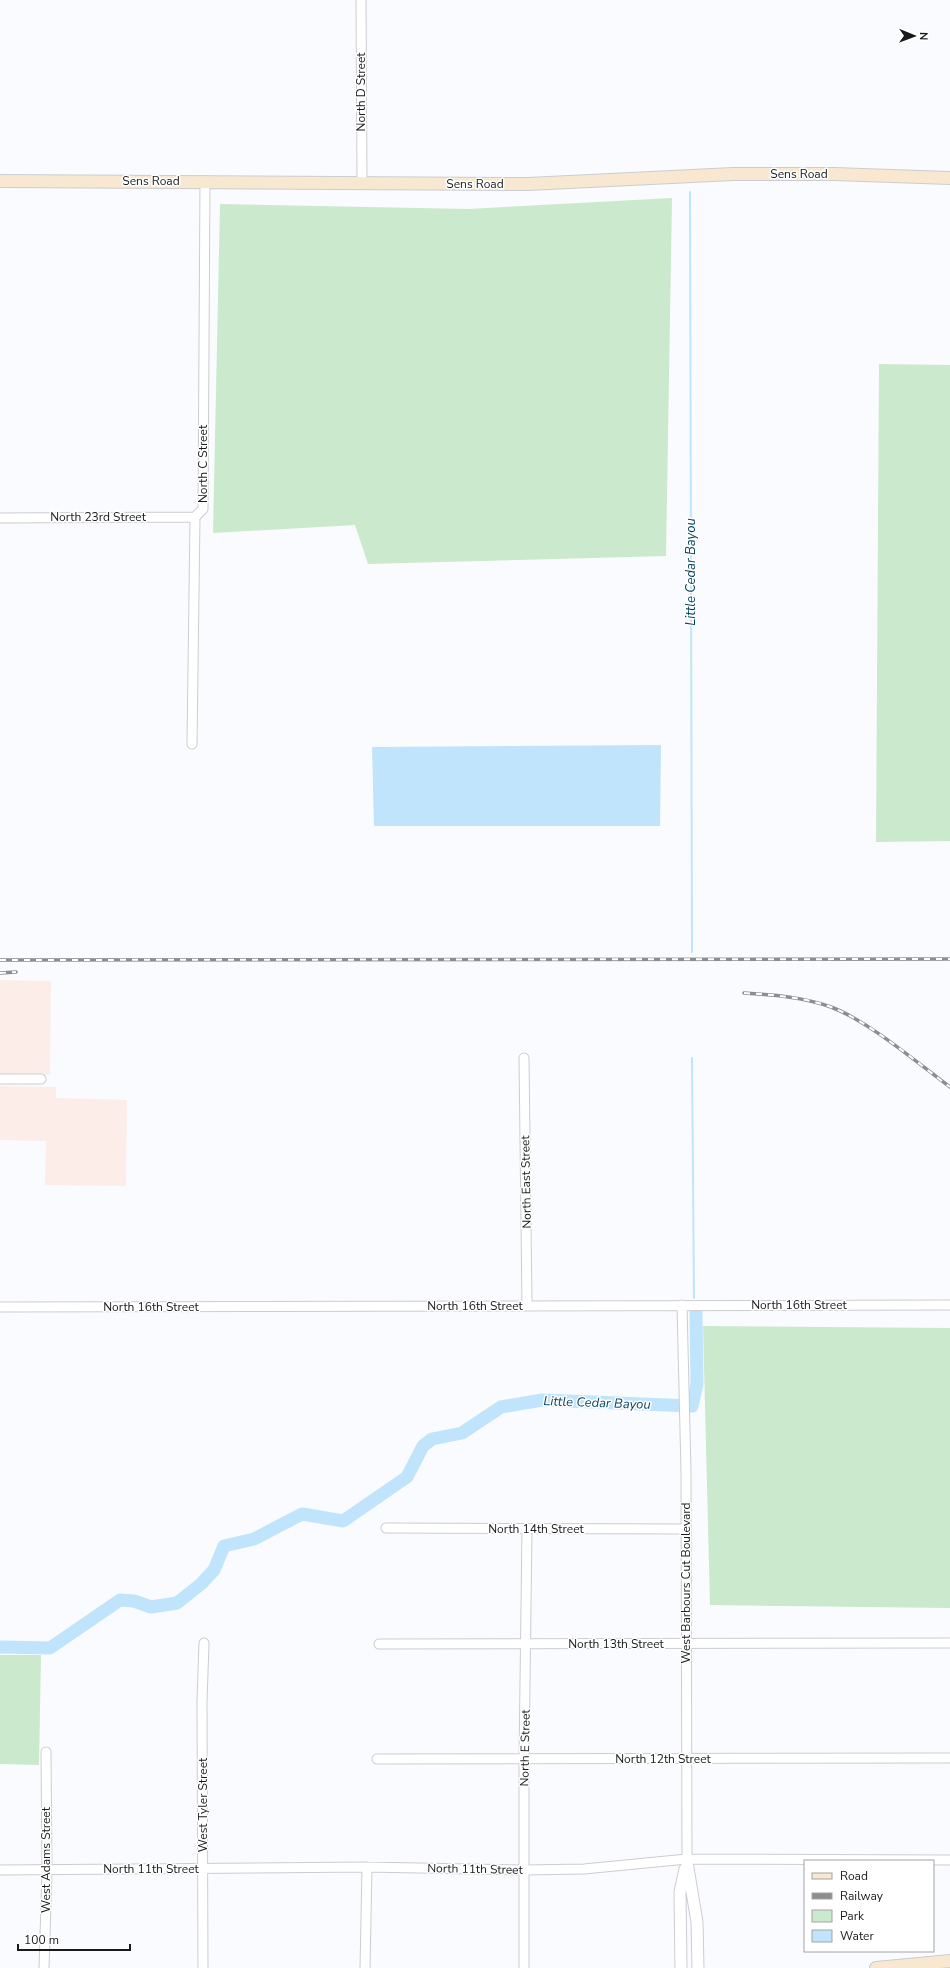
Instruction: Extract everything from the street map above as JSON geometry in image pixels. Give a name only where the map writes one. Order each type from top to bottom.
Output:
[{"type":"main road","name":"Sens Road","points":[[0,181],[528,184],[733,174],[834,174],[950,178]]},
{"type":"main road","points":[[876,1968],[950,1961]]},
{"type":"street","name":"North D Street","points":[[361,0],[362,183]]},
{"type":"street","name":"North C Street","points":[[192,744],[195,517],[203,509],[205,181]]},
{"type":"street","name":"North 23rd Street","points":[[0,518],[195,517]]},
{"type":"street","name":"North East Street","points":[[524,1058],[527,1306]]},
{"type":"street","points":[[0,1079],[41,1079]]},
{"type":"street","name":"West Barbours Cut Boulevard","points":[[682,1305],[685,1414],[687,1861],[697,1922],[698,1968]]},
{"type":"street","name":"North 16th Street","points":[[0,1307],[950,1305]]},
{"type":"street","name":"North 14th Street","points":[[386,1528],[686,1529]]},
{"type":"street","name":"North E Street","points":[[524,1968],[524,1759],[527,1529]]},
{"type":"street","name":"West Tyler Street","points":[[204,1643],[204,1968]]},
{"type":"street","name":"North 13th Street","points":[[379,1644],[950,1643]]},
{"type":"street","name":"West Adams Street","points":[[44,1968],[47,1870],[46,1752]]},
{"type":"street","name":"North 12th Street","points":[[377,1759],[950,1758]]},
{"type":"street","name":"North 11th Street","points":[[934,1860],[950,1860]]},
{"type":"street","name":"West Barbours Cut Boulevard","points":[[681,1968],[680,1892],[687,1861]]},
{"type":"street","name":"North 11th Street","points":[[0,1870],[367,1867],[524,1870],[584,1869],[687,1861],[804,1861]]},
{"type":"street","points":[[365,1968],[367,1867]]},
{"type":"shaded area","points":[[0,980],[51,981],[50,1075],[0,1075]]},
{"type":"shaded area","points":[[0,1086],[56,1087],[56,1098],[127,1100],[126,1186],[45,1185],[46,1141],[0,1140]]},
{"type":"green space","points":[[672,198],[666,556],[368,564],[355,525],[213,533],[220,204],[468,209]]},
{"type":"green space","points":[[879,364],[950,365],[950,841],[876,842]]},
{"type":"green space","points":[[703,1326],[950,1328],[950,1608],[710,1605]]},
{"type":"green space","points":[[0,1655],[41,1655],[39,1765],[0,1764]]},
{"type":"water","points":[[661,745],[660,826],[374,826],[372,747]]},
{"type":"waterway","name":"Little Cedar Bayou","points":[[690,192],[692,952]]},
{"type":"waterway","name":"Little Cedar Bayou","points":[[692,1058],[694,1298]]},
{"type":"waterway","name":"Little Cedar Bayou","points":[[0,1647],[50,1648],[120,1600],[134,1601],[151,1607],[177,1603],[201,1584],[214,1570],[224,1546],[254,1539],[302,1514],[343,1521],[407,1477],[423,1446],[432,1439],[462,1433],[501,1407],[542,1400],[692,1406],[697,1384],[696,1313]]},
{"type":"railway","points":[[0,960],[950,959]]},
{"type":"railway","points":[[0,973],[16,972]]},
{"type":"railway","points":[[744,993],[799,999],[831,1007],[877,1032],[950,1087]]}]
